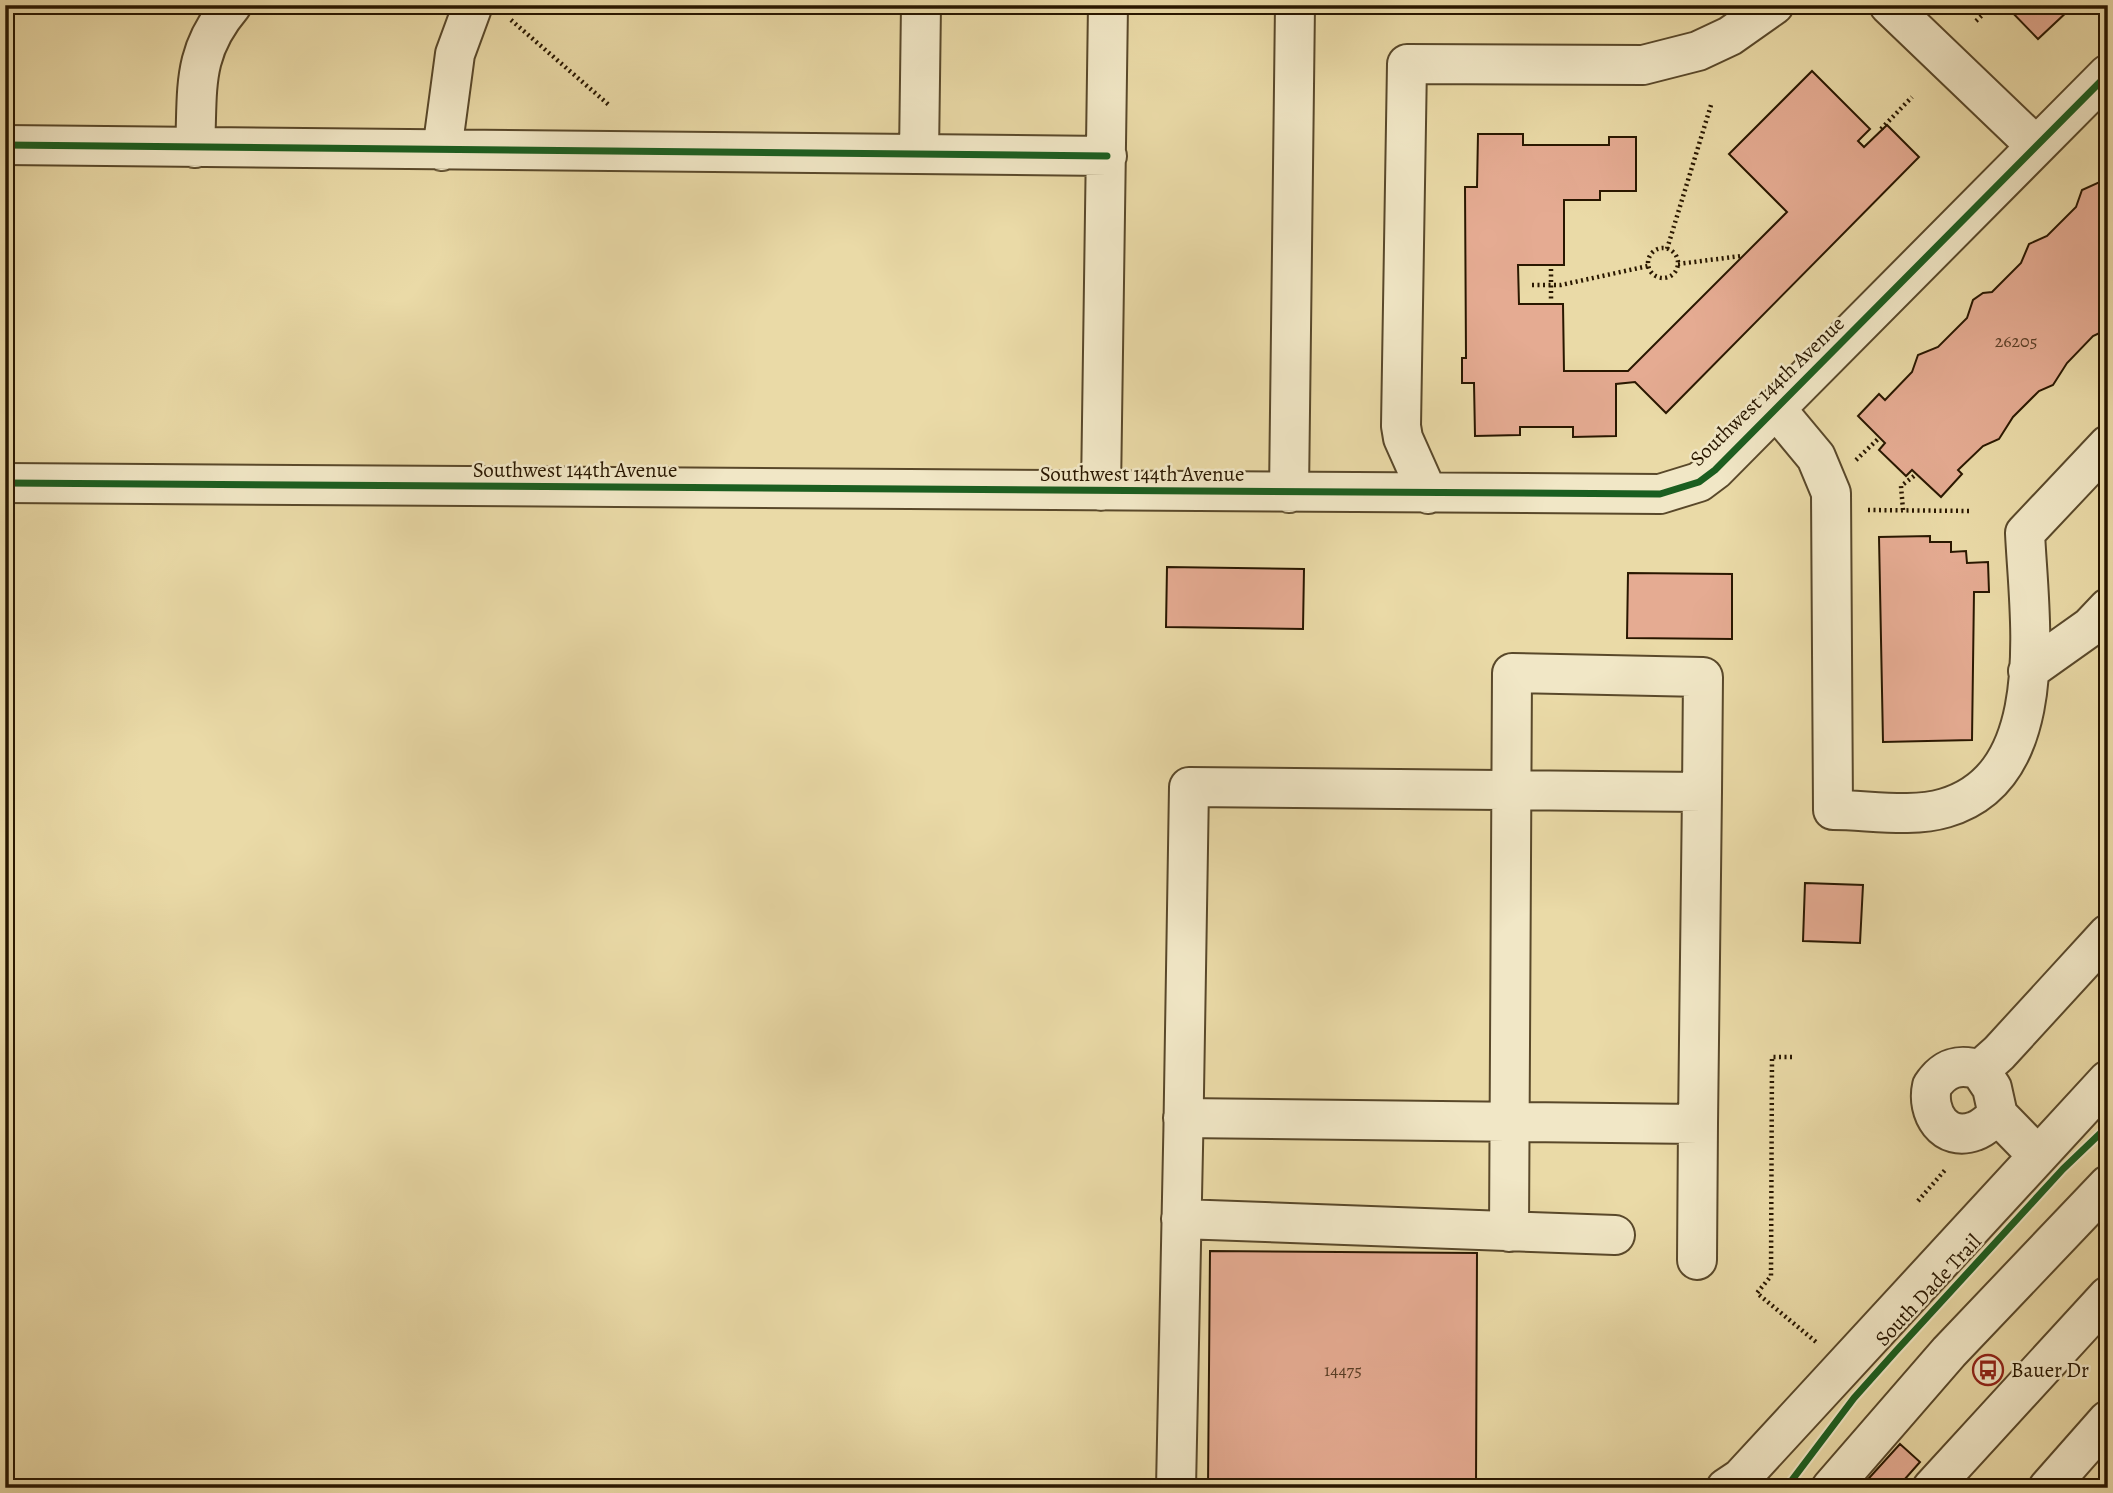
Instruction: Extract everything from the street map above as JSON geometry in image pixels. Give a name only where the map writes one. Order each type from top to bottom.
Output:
[{"type":"street","points":[[195,148],[198,85],[205,45],[216,24],[232,5]]},
{"type":"street","points":[[442,151],[455,54],[473,5]]},
{"type":"street","points":[[919,154],[921,5]]},
{"type":"street","points":[[1101,491],[1108,5]]},
{"type":"street","points":[[1289,493],[1295,5]]},
{"type":"street","points":[[1428,494],[1401,426],[1407,64],[1643,65],[1699,51],[1730,36],[1774,5]]},
{"type":"street","points":[[1889,5],[2036,146]]},
{"type":"street","name":"Southwest 144th Avenue","points":[[5,483],[1639,496],[1679,490],[1699,482],[1715,470],[2108,74]]},
{"type":"street","points":[[5,145],[1107,156]]},
{"type":"street","points":[[1776,409],[1816,457],[1831,493],[1833,810],[1943,809],[1981,790],[2009,755],[2018,739],[2028,696],[2025,533],[2108,446]]},
{"type":"street","points":[[2028,671],[2090,627],[2108,608]]},
{"type":"street","points":[[1509,1232],[1509,792],[1512,673],[1703,677],[1697,1260]]},
{"type":"street","points":[[1176,1488],[1189,787],[1703,792]]},
{"type":"street","points":[[1980,1070],[1999,1054],[2108,934]]},
{"type":"street","points":[[1998,1115],[1975,1132],[1964,1133],[1943,1127],[1930,1108],[1932,1086],[1938,1077],[1958,1066],[1980,1070],[1992,1088],[1998,1115],[2038,1156]]},
{"type":"street","points":[[1726,1488],[1741,1478],[1759,1459],[2108,1080]]},
{"type":"street","points":[[1183,1118],[1698,1124]]},
{"type":"street","points":[[1831,1488],[1949,1352],[2108,1185]]},
{"type":"street","points":[[1181,1219],[1615,1235]]},
{"type":"street","points":[[1932,1488],[2108,1296]]},
{"type":"street","points":[[2067,1481],[2108,1420]]},
{"type":"path","points":[[51,12],[57,5]]},
{"type":"path","points":[[1976,22],[1993,5]]},
{"type":"path","points":[[511,20],[609,105]]},
{"type":"path","points":[[1881,129],[1912,97]]},
{"type":"path","points":[[1667,249],[1711,105]]},
{"type":"path","points":[[1667,249],[1675,254],[1678,264],[1672,275],[1662,278],[1653,274],[1648,266],[1653,253],[1667,249]]},
{"type":"path","points":[[1678,264],[1741,256]]},
{"type":"path","points":[[1532,285],[1551,285],[1648,266]]},
{"type":"path","points":[[1551,269],[1551,299]]},
{"type":"path","points":[[1848,468],[1878,439]]},
{"type":"path","points":[[1903,510],[1901,486],[1914,476]]},
{"type":"path","points":[[1860,510],[1971,511]]},
{"type":"path","points":[[1792,1057],[1772,1057],[1772,1276],[1757,1293],[1822,1347]]},
{"type":"path","points":[[1917,1201],[1954,1159]]},
{"type":"building","points":[[2005,5],[2069,5],[2071,8],[2038,39]]},
{"type":"building","points":[[1812,71],[1870,129],[1858,141],[1864,147],[1887,125],[1919,157],[1666,413],[1635,382],[1616,384],[1616,436],[1573,437],[1573,427],[1520,427],[1520,435],[1475,436],[1474,383],[1462,383],[1462,358],[1466,358],[1465,187],[1477,187],[1478,134],[1523,134],[1523,145],[1609,145],[1609,137],[1636,137],[1636,191],[1600,191],[1600,200],[1564,200],[1564,265],[1518,265],[1519,304],[1563,304],[1564,371],[1628,371],[1787,212],[1729,154]]},
{"type":"building","points":[[2108,175],[2108,329],[2093,336],[2067,363],[2053,385],[2039,391],[2013,417],[1999,439],[1983,446],[1958,470],[1962,474],[1941,497],[1912,470],[1906,476],[1879,450],[1885,443],[1858,416],[1879,394],[1885,400],[1912,372],[1918,355],[1938,347],[1967,318],[1973,300],[1983,293],[1992,292],[2021,263],[2029,244],[2047,236],[2076,207],[2082,190]]},
{"type":"building","points":[[1930,536],[1930,542],[1951,542],[1951,552],[1966,551],[1967,563],[1988,562],[1989,592],[1974,592],[1972,740],[1883,742],[1879,537]]},
{"type":"building","points":[[1167,567],[1304,569],[1303,629],[1166,627]]},
{"type":"building","points":[[1628,573],[1732,574],[1732,639],[1627,638]]},
{"type":"building","points":[[1805,883],[1863,885],[1860,943],[1803,941]]},
{"type":"building","points":[[1210,1251],[1477,1253],[1476,1488],[1208,1488]]},
{"type":"building","points":[[1900,1444],[1920,1462],[1897,1488],[1860,1488]]},
{"type":"cycle path","points":[[5,483],[1660,494],[1699,482],[1715,470],[2108,74]]},
{"type":"cycle path","points":[[5,145],[1107,156]]},
{"type":"cycle path","name":"South Dade Trail","points":[[1786,1488],[1854,1398],[2063,1169],[2108,1126]]},
{"type":"place","name":"Bauer Dr","points":[[1988,1370]]}]
